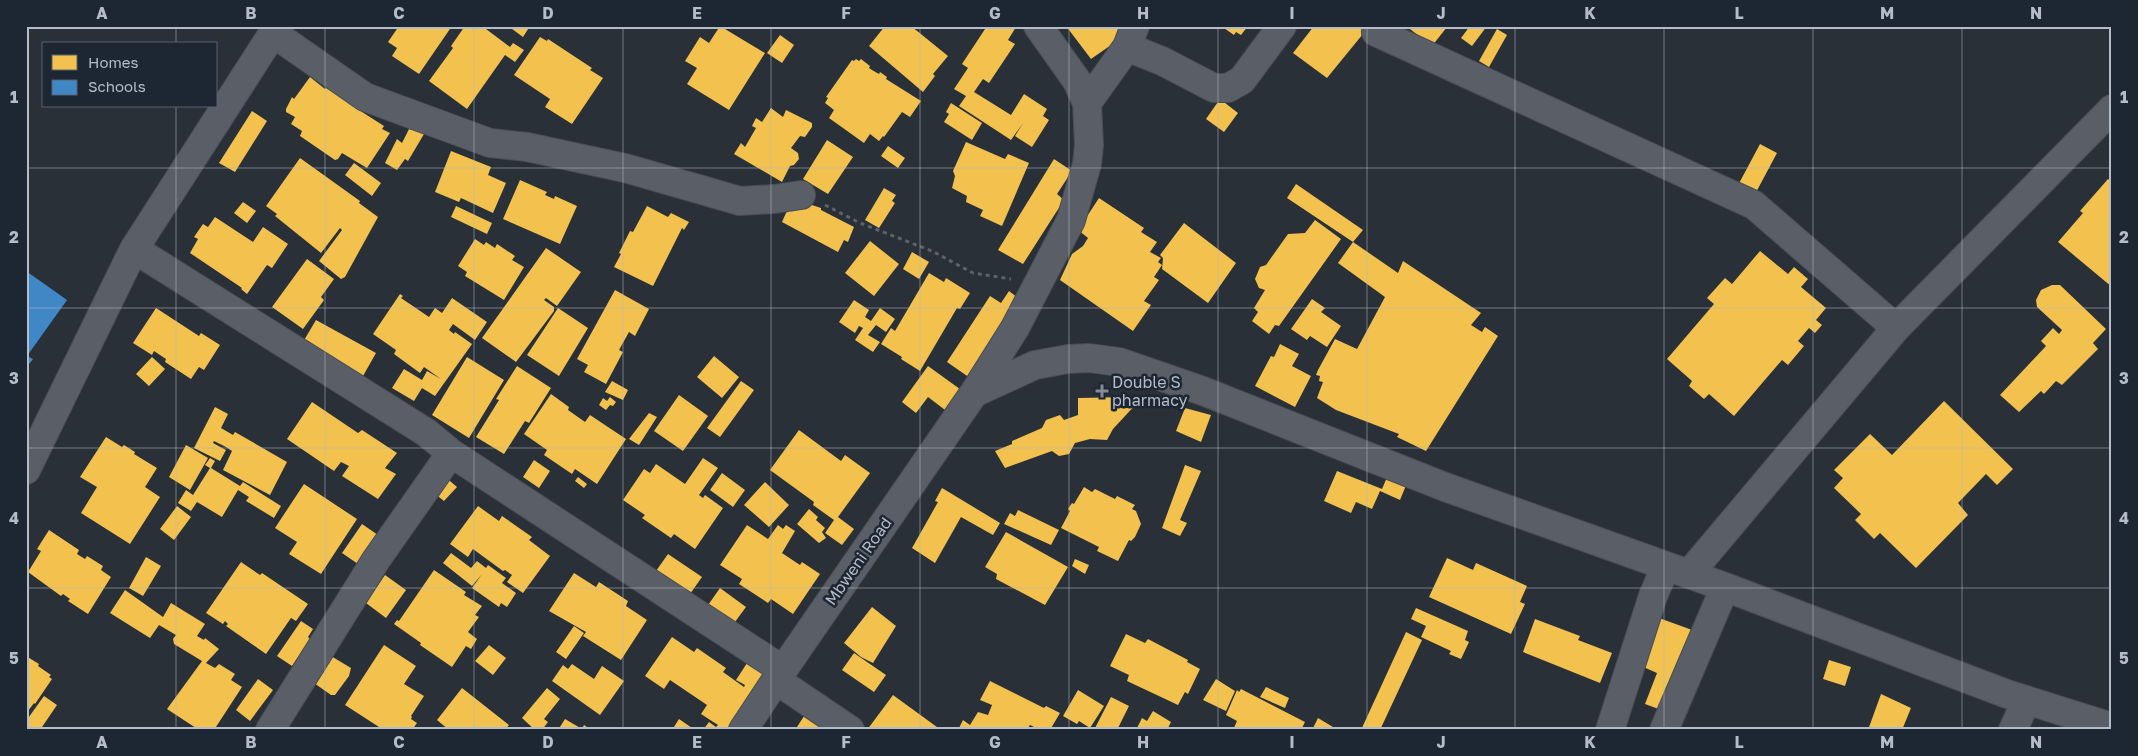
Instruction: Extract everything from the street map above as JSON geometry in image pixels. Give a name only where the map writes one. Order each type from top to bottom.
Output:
[{"type":"street","points":[[1038,26],[1077,81],[1087,102]]},
{"type":"street","points":[[1087,102],[1131,37],[1162,61],[1214,88],[1228,88],[1242,80],[1282,26]]},
{"type":"street","points":[[26,470],[134,249],[274,30],[316,64],[365,97],[490,143],[526,147],[625,168],[740,202],[801,195]]},
{"type":"street","points":[[1376,32],[1754,205],[1896,328]]},
{"type":"street","name":"Mbweni Road","points":[[743,730],[974,394],[1015,328],[1071,220],[1087,164],[1089,145],[1087,102]]},
{"type":"street","points":[[1610,730],[1654,596],[1896,328],[2112,109]]},
{"type":"street","points":[[134,249],[427,433],[450,454],[779,675],[850,730]]},
{"type":"street","points":[[974,394],[1035,365],[1068,359],[1089,358],[1119,362],[1203,391],[1445,487],[1725,587],[2026,701],[2112,727]]},
{"type":"street","points":[[270,730],[376,560],[450,454]]},
{"type":"street","points":[[1664,730],[1725,587]]},
{"type":"street","points":[[2013,730],[2026,701]]},
{"type":"path","points":[[801,195],[860,222],[932,251],[973,273],[1039,283]]},
{"type":"building: Homes","points":[[399,26],[452,26],[419,74],[392,56],[397,48],[388,42]]},
{"type":"building: Homes","points":[[465,26],[482,26],[510,47],[513,43],[524,50],[515,62],[505,55],[467,109],[429,81],[453,48],[451,46]]},
{"type":"building: Homes","points":[[508,26],[530,26],[523,37]]},
{"type":"building: Homes","points":[[720,26],[765,53],[729,110],[687,84],[697,68],[685,61],[700,37],[709,43]]},
{"type":"building: Homes","points":[[885,26],[911,26],[948,56],[933,74],[935,76],[923,92],[869,46]]},
{"type":"building: Homes","points":[[987,26],[1016,27],[1008,40],[1015,44],[989,83],[983,79],[974,92],[1011,115],[1024,94],[1047,109],[1043,116],[1049,120],[1032,147],[1015,136],[1023,123],[1011,140],[959,106],[966,96],[954,89],[968,68],[962,64]]},
{"type":"building: Homes","points":[[1066,26],[1125,26],[1124,36],[1091,59]]},
{"type":"building: Homes","points":[[1221,26],[1248,26],[1241,35],[1236,32],[1234,35]]},
{"type":"building: Homes","points":[[1314,26],[1363,26],[1367,29],[1327,78],[1293,53]]},
{"type":"building: Homes","points":[[1406,26],[1446,26],[1447,27],[1432,46]]},
{"type":"building: Homes","points":[[1470,26],[1487,26],[1472,46],[1461,38]]},
{"type":"building: Homes","points":[[1497,29],[1507,35],[1489,67],[1479,61]]},
{"type":"building: Homes","points":[[780,35],[794,45],[782,63],[767,53]]},
{"type":"building: Homes","points":[[540,37],[547,41],[548,39],[592,68],[590,70],[603,78],[572,124],[545,107],[550,99],[514,75]]},
{"type":"building: Homes","points":[[856,59],[859,61],[861,59],[870,66],[869,68],[879,74],[880,72],[887,77],[886,79],[921,101],[910,117],[902,112],[879,141],[870,134],[864,143],[829,118],[834,110],[825,103],[828,98],[826,97],[852,60]]},
{"type":"building: Homes","points":[[310,77],[325,89],[327,86],[350,101],[348,103],[384,126],[382,129],[390,133],[367,168],[342,153],[335,160],[300,136],[302,131],[291,124],[295,117],[286,112],[286,109],[292,97],[294,99]]},
{"type":"building: Homes","points":[[1220,99],[1238,113],[1224,132],[1206,119]]},
{"type":"building: Homes","points":[[951,103],[982,123],[972,140],[944,122],[949,114],[946,112]]},
{"type":"building: Homes","points":[[771,108],[783,117],[786,110],[812,123],[812,127],[805,137],[800,136],[791,148],[798,153],[799,159],[794,165],[790,166],[782,182],[734,154],[741,143],[745,147],[756,128],[752,126],[756,118],[762,122]]},
{"type":"building: Homes","points":[[252,111],[267,121],[235,172],[219,163]]},
{"type":"building: Homes","points":[[416,122],[427,129],[408,161],[405,159],[397,170],[385,163],[397,139],[402,143],[409,129],[412,130]]},
{"type":"building: Homes","points":[[827,140],[853,157],[828,194],[803,179]]},
{"type":"building: Homes","points":[[966,142],[1005,159],[1008,154],[1029,163],[1002,226],[980,216],[983,210],[966,202],[967,196],[952,188],[955,176],[953,171]]},
{"type":"building: Homes","points":[[1760,144],[1777,153],[1753,198],[1736,189]]},
{"type":"building: Homes","points":[[888,146],[905,158],[898,168],[881,156]]},
{"type":"building: Homes","points":[[451,151],[491,167],[488,175],[506,183],[493,213],[461,198],[459,202],[435,192]]},
{"type":"building: Homes","points":[[300,158],[360,201],[359,203],[378,217],[345,277],[341,279],[319,261],[342,230],[340,228],[321,253],[275,216],[277,214],[266,206]]},
{"type":"building: Homes","points":[[1054,159],[1072,171],[1057,194],[1064,200],[1023,264],[998,250]]},
{"type":"building: Homes","points":[[354,163],[381,183],[372,196],[345,175]]},
{"type":"building: Homes","points":[[2108,179],[2112,182],[2112,287],[2058,242],[2083,213],[2080,211]]},
{"type":"building: Homes","points":[[520,180],[547,192],[545,195],[554,199],[555,196],[577,206],[560,244],[503,219]]},
{"type":"building: Homes","points":[[1296,184],[1363,230],[1353,242],[1287,198]]},
{"type":"building: Homes","points":[[884,188],[896,195],[892,201],[895,203],[879,228],[865,220]]},
{"type":"building: Homes","points":[[1099,198],[1144,228],[1141,232],[1157,242],[1150,252],[1161,258],[1158,262],[1162,265],[1154,277],[1159,280],[1144,301],[1151,305],[1133,331],[1060,280],[1072,254],[1083,246],[1088,238],[1078,230]]},
{"type":"building: Homes","points":[[243,202],[256,211],[247,223],[234,213]]},
{"type":"building: Homes","points":[[797,203],[806,203],[821,208],[821,210],[854,227],[848,242],[844,240],[838,252],[782,222],[786,213]]},
{"type":"building: Homes","points":[[456,206],[492,223],[487,234],[451,217]]},
{"type":"building: Homes","points":[[647,206],[668,217],[671,213],[689,222],[684,230],[682,228],[653,286],[614,267],[630,231],[633,232]]},
{"type":"building: Homes","points":[[215,217],[253,242],[263,227],[288,244],[272,268],[267,265],[247,294],[242,288],[190,253],[198,239],[194,237],[203,224],[208,227]]},
{"type":"building: Homes","points":[[1315,220],[1341,239],[1279,326],[1275,325],[1269,334],[1252,321],[1258,312],[1254,308],[1265,290],[1259,288],[1255,279],[1260,267],[1266,265],[1288,234],[1305,233]]},
{"type":"building: Homes","points":[[1184,223],[1236,263],[1208,303],[1162,269],[1163,258],[1160,255]]},
{"type":"building: Homes","points":[[475,239],[484,245],[486,242],[495,248],[497,244],[515,256],[512,260],[524,267],[504,300],[465,276],[467,272],[458,266]]},
{"type":"building: Homes","points":[[870,241],[899,264],[874,296],[845,273]]},
{"type":"building: Homes","points":[[1353,242],[1398,273],[1403,261],[1481,313],[1471,325],[1482,332],[1485,327],[1498,336],[1426,451],[1397,437],[1399,434],[1336,410],[1317,398],[1323,382],[1319,381],[1320,376],[1316,375],[1335,339],[1357,349],[1385,297],[1338,263]]},
{"type":"building: Homes","points":[[546,248],[581,272],[557,306],[546,298],[544,300],[554,307],[554,311],[516,362],[482,338]]},
{"type":"building: Homes","points":[[1760,251],[1788,274],[1794,267],[1808,279],[1801,287],[1826,308],[1816,320],[1822,325],[1815,333],[1809,328],[1798,341],[1804,346],[1788,365],[1782,360],[1734,416],[1709,394],[1704,399],[1689,386],[1692,381],[1667,359],[1714,304],[1707,298],[1725,278],[1732,284]]},
{"type":"building: Homes","points":[[912,252],[929,262],[919,279],[903,269]]},
{"type":"building: Homes","points":[[307,259],[334,279],[321,297],[324,300],[303,329],[272,307]]},
{"type":"building: Homes","points":[[929,273],[944,282],[946,278],[970,293],[960,309],[957,308],[920,371],[881,344],[891,328],[895,331]]},
{"type":"building: Homes","points":[[2052,285],[2060,285],[2106,329],[2093,343],[2098,349],[2062,385],[2056,381],[2044,394],[2041,391],[2019,412],[2000,395],[2046,346],[2041,341],[2053,328],[2059,334],[2062,330],[2037,307],[2036,300],[2041,290]]},
{"type":"building: Homes","points":[[615,290],[649,309],[635,336],[629,332],[619,350],[623,352],[606,384],[584,372],[588,365],[577,359]]},
{"type":"building: Homes","points":[[1009,291],[1018,298],[970,378],[947,362],[990,296],[1001,303]]},
{"type":"building: Homes","points":[[400,294],[403,296],[401,298],[429,317],[435,308],[442,313],[452,298],[487,322],[475,340],[453,324],[449,330],[472,344],[435,396],[422,388],[414,401],[392,388],[404,369],[422,380],[427,371],[441,379],[424,367],[420,373],[394,354],[396,350],[373,334]]},
{"type":"building: Homes","points":[[1312,299],[1325,308],[1321,312],[1341,326],[1327,347],[1310,336],[1307,340],[1291,329]]},
{"type":"building: Homes","points":[[854,300],[869,310],[865,317],[871,321],[880,308],[895,319],[886,332],[876,325],[868,335],[880,342],[873,352],[855,340],[863,328],[859,326],[855,333],[839,322]]},
{"type":"building: Homes","points":[[156,308],[199,336],[201,333],[220,345],[204,370],[199,367],[191,379],[165,362],[166,359],[154,351],[152,355],[133,343]]},
{"type":"building: Homes","points":[[558,308],[588,328],[559,376],[527,355]]},
{"type":"building: Homes","points":[[316,320],[376,353],[363,376],[303,342]]},
{"type":"building: Homes","points":[[1280,344],[1299,354],[1292,366],[1311,376],[1295,407],[1255,386],[1271,356],[1274,357]]},
{"type":"building: Homes","points":[[714,356],[739,377],[722,398],[697,377]]},
{"type":"building: Homes","points":[[152,357],[165,369],[149,386],[136,374]]},
{"type":"building: Homes","points":[[467,357],[504,380],[469,438],[432,415]]},
{"type":"building: Homes","points":[[517,366],[551,388],[529,423],[525,421],[504,454],[476,437],[499,400],[496,399]]},
{"type":"building: Homes","points":[[928,366],[964,392],[949,413],[928,397],[916,413],[902,402]]},
{"type":"building: Homes","points":[[612,381],[628,390],[623,400],[605,392]]},
{"type":"building: Homes","points":[[741,381],[754,390],[720,437],[707,428]]},
{"type":"building: Homes","points":[[551,394],[569,407],[568,410],[585,422],[590,415],[626,439],[597,484],[575,469],[572,474],[544,455],[547,450],[524,434]]},
{"type":"building: Homes","points":[[679,395],[708,416],[683,451],[654,431]]},
{"type":"building: Homes","points":[[610,397],[616,402],[613,406],[610,405],[606,410],[599,405],[603,398],[607,401]]},
{"type":"building: Homes","points":[[1130,397],[1138,402],[1113,429],[1107,440],[1090,439],[1075,443],[1069,454],[1059,456],[1052,451],[1005,468],[995,451],[1012,444],[1012,441],[1042,428],[1046,420],[1060,415],[1064,420],[1078,415],[1078,398]]},
{"type":"building: Homes","points":[[1944,401],[2013,469],[1997,485],[1986,474],[1958,503],[1968,515],[1916,568],[1880,533],[1874,539],[1855,520],[1861,514],[1834,488],[1843,478],[1834,470],[1870,434],[1892,455]]},
{"type":"building: Homes","points":[[312,402],[358,433],[362,430],[397,453],[385,468],[396,474],[378,499],[342,476],[349,466],[341,462],[334,471],[287,439]]},
{"type":"building: Homes","points":[[215,407],[228,414],[221,428],[233,435],[235,432],[287,462],[270,495],[223,470],[232,451],[226,447],[214,441],[213,443],[226,450],[220,461],[194,448]]},
{"type":"building: Homes","points":[[1185,408],[1211,415],[1201,442],[1176,431]]},
{"type":"building: Homes","points":[[649,413],[657,417],[639,445],[629,439]]},
{"type":"building: Homes","points":[[799,430],[841,461],[845,455],[870,473],[838,517],[854,529],[842,545],[825,533],[834,520],[813,505],[814,502],[770,470]]},
{"type":"building: Homes","points":[[106,437],[122,447],[124,445],[135,452],[134,454],[157,468],[145,487],[160,497],[130,544],[81,513],[97,487],[80,477]]},
{"type":"building: Homes","points":[[186,445],[208,458],[190,490],[169,477]]},
{"type":"building: Homes","points":[[210,458],[215,461],[211,468],[240,486],[243,482],[281,506],[274,518],[246,501],[249,497],[238,490],[222,517],[197,502],[191,511],[178,503],[186,490],[193,495],[210,468],[205,465]]},
{"type":"building: Homes","points":[[703,458],[718,468],[699,495],[703,498],[705,495],[723,508],[695,549],[674,534],[671,538],[642,518],[645,515],[623,500],[644,469],[650,473],[656,464],[685,484]]},
{"type":"building: Homes","points":[[534,460],[550,471],[539,488],[523,477]]},
{"type":"building: Homes","points":[[1185,465],[1201,471],[1180,520],[1187,523],[1180,536],[1162,528]]},
{"type":"building: Homes","points":[[1337,471],[1382,489],[1388,475],[1407,483],[1400,500],[1380,491],[1372,509],[1356,502],[1351,513],[1324,501]]},
{"type":"building: Homes","points":[[722,473],[745,490],[733,507],[710,490]]},
{"type":"building: Homes","points":[[443,475],[457,487],[444,501],[430,490]]},
{"type":"building: Homes","points":[[578,477],[587,484],[584,488],[575,481]]},
{"type":"building: Homes","points":[[765,482],[789,505],[769,527],[744,505]]},
{"type":"building: Homes","points":[[304,484],[357,519],[321,574],[289,554],[297,542],[275,528]]},
{"type":"building: Homes","points":[[1084,487],[1092,492],[1095,489],[1115,499],[1117,496],[1135,505],[1132,509],[1136,511],[1141,524],[1135,537],[1131,541],[1129,540],[1118,561],[1097,551],[1099,547],[1061,528],[1070,511],[1068,509],[1072,503],[1074,504]]},
{"type":"building: Homes","points":[[942,488],[1000,523],[993,535],[961,517],[935,563],[912,548],[938,502],[935,501]]},
{"type":"building: Homes","points":[[177,506],[191,517],[174,540],[160,529]]},
{"type":"building: Homes","points":[[478,506],[499,521],[502,516],[532,537],[529,540],[550,556],[523,593],[507,582],[512,575],[505,570],[503,571],[473,549],[468,557],[450,544]]},
{"type":"building: Homes","points":[[809,509],[818,517],[816,520],[825,528],[822,532],[826,538],[819,543],[797,524]]},
{"type":"building: Homes","points":[[1018,510],[1059,530],[1051,545],[1004,524],[1010,513],[1015,516]]},
{"type":"building: Homes","points":[[362,524],[378,535],[358,564],[342,553]]},
{"type":"building: Homes","points":[[747,525],[768,539],[778,525],[783,529],[786,525],[795,531],[782,553],[800,565],[802,562],[820,574],[793,614],[771,599],[768,603],[739,584],[742,579],[720,565]]},
{"type":"building: Homes","points":[[49,530],[79,550],[77,554],[85,559],[87,556],[103,566],[101,570],[111,577],[88,614],[68,601],[70,599],[63,594],[61,596],[28,572],[41,551],[37,549]]},
{"type":"building: Homes","points":[[1006,532],[1068,567],[1045,605],[996,579],[997,574],[985,567]]},
{"type":"building: Homes","points":[[451,553],[471,568],[477,561],[486,568],[488,565],[506,578],[502,583],[516,593],[507,607],[501,603],[499,607],[472,588],[482,574],[472,586],[443,563]]},
{"type":"building: Homes","points":[[668,554],[702,577],[690,594],[656,571]]},
{"type":"building: Homes","points":[[146,557],[161,566],[143,596],[129,588]]},
{"type":"building: Homes","points":[[1447,558],[1473,570],[1476,563],[1527,586],[1520,602],[1525,604],[1511,634],[1429,597]]},
{"type":"building: Homes","points":[[1075,559],[1089,565],[1085,574],[1072,566]]},
{"type":"building: Homes","points":[[241,562],[260,575],[262,573],[308,604],[296,621],[291,618],[266,654],[226,626],[228,624],[225,621],[223,624],[206,613]]},
{"type":"building: Homes","points":[[434,570],[466,592],[464,595],[482,606],[475,615],[479,617],[468,632],[477,639],[471,649],[466,646],[452,667],[394,624],[397,620],[399,621]]},
{"type":"building: Homes","points":[[574,573],[596,587],[599,582],[628,601],[626,606],[647,620],[621,660],[583,636],[586,632],[549,611]]},
{"type":"building: Homes","points":[[385,575],[406,590],[386,618],[366,603]]},
{"type":"building: Homes","points":[[720,588],[746,607],[732,626],[706,608]]},
{"type":"building: Homes","points":[[125,590],[163,617],[171,603],[205,624],[197,636],[204,640],[205,638],[219,649],[206,663],[215,668],[219,664],[235,674],[231,680],[242,687],[214,730],[199,730],[167,709],[202,661],[174,644],[173,639],[176,635],[159,625],[150,638],[110,613]]},
{"type":"building: Homes","points":[[872,607],[896,626],[873,663],[861,657],[844,643]]},
{"type":"building: Homes","points":[[1416,608],[1468,631],[1465,640],[1469,642],[1461,659],[1449,654],[1451,651],[1421,637],[1426,626],[1411,619]]},
{"type":"building: Homes","points":[[1659,618],[1695,631],[1664,711],[1645,704],[1657,673],[1641,666]]},
{"type":"building: Homes","points":[[1535,619],[1580,636],[1578,640],[1612,653],[1600,683],[1523,652]]},
{"type":"building: Homes","points":[[301,621],[313,629],[308,637],[310,639],[292,666],[277,656]]},
{"type":"building: Homes","points":[[574,626],[584,633],[566,659],[556,652]]},
{"type":"building: Homes","points":[[1406,632],[1422,640],[1380,730],[1361,730]]},
{"type":"building: Homes","points":[[1126,634],[1145,643],[1148,639],[1188,660],[1187,662],[1200,669],[1188,694],[1185,692],[1178,705],[1127,681],[1129,675],[1110,666]]},
{"type":"building: Homes","points":[[672,637],[694,652],[697,648],[726,668],[723,672],[744,687],[745,685],[736,680],[749,660],[769,674],[738,730],[703,730],[709,722],[716,727],[718,725],[701,714],[707,705],[670,680],[664,689],[645,676]]},
{"type":"building: Homes","points":[[384,645],[416,666],[404,684],[424,696],[411,716],[411,719],[417,723],[412,730],[377,730],[379,727],[345,705]]},
{"type":"building: Homes","points":[[489,645],[506,658],[493,675],[475,661]]},
{"type":"building: Homes","points":[[854,653],[886,675],[874,692],[842,670]]},
{"type":"building: Homes","points":[[26,656],[39,664],[38,666],[51,675],[49,677],[52,679],[28,711],[26,709]]},
{"type":"building: Homes","points":[[331,656],[351,668],[349,676],[335,695],[331,695],[314,683]]},
{"type":"building: Homes","points":[[1829,660],[1851,667],[1845,686],[1823,679]]},
{"type":"building: Homes","points":[[572,664],[594,679],[602,666],[624,681],[600,715],[552,681],[563,665],[568,669]]},
{"type":"building: Homes","points":[[258,679],[273,690],[250,721],[236,710]]},
{"type":"building: Homes","points":[[1216,679],[1235,691],[1226,711],[1203,700]]},
{"type":"building: Homes","points":[[990,681],[1044,708],[1046,706],[1060,713],[1050,730],[1040,730],[1030,725],[1027,730],[958,730],[963,720],[970,725],[978,712],[988,715],[992,705],[980,700]]},
{"type":"building: Homes","points":[[1266,687],[1289,698],[1285,708],[1260,697]]},
{"type":"building: Homes","points":[[462,688],[509,725],[505,730],[449,730],[437,720]]},
{"type":"building: Homes","points":[[547,688],[560,699],[544,719],[548,722],[542,730],[535,730],[522,718]]},
{"type":"building: Homes","points":[[1241,689],[1305,722],[1301,730],[1233,730],[1237,721],[1226,715],[1237,690],[1239,692]]},
{"type":"building: Homes","points":[[1078,690],[1104,706],[1090,728],[1079,721],[1077,724],[1063,716]]},
{"type":"building: Homes","points":[[1881,694],[1911,708],[1902,730],[1868,730]]},
{"type":"building: Homes","points":[[893,695],[941,730],[867,730]]},
{"type":"building: Homes","points":[[44,696],[57,705],[40,730],[32,730],[26,726],[26,721]]},
{"type":"building: Homes","points":[[1111,697],[1129,706],[1117,730],[1094,730]]},
{"type":"building: Homes","points":[[810,707],[840,730],[795,730]]},
{"type":"building: Homes","points":[[1153,711],[1171,722],[1167,730],[1136,730],[1142,718],[1147,721]]},
{"type":"building: Homes","points":[[1318,718],[1338,730],[1312,730]]},
{"type":"building: Homes","points":[[565,719],[582,729],[584,725],[591,730],[558,730]]},
{"type":"building: Homes","points":[[679,719],[695,730],[672,730]]},
{"type":"building: Schools","points":[[26,271],[67,300],[27,356],[33,359],[26,368]]},
{"type":"place","name":"Double S pharmacy","points":[[1102,391]]}]
